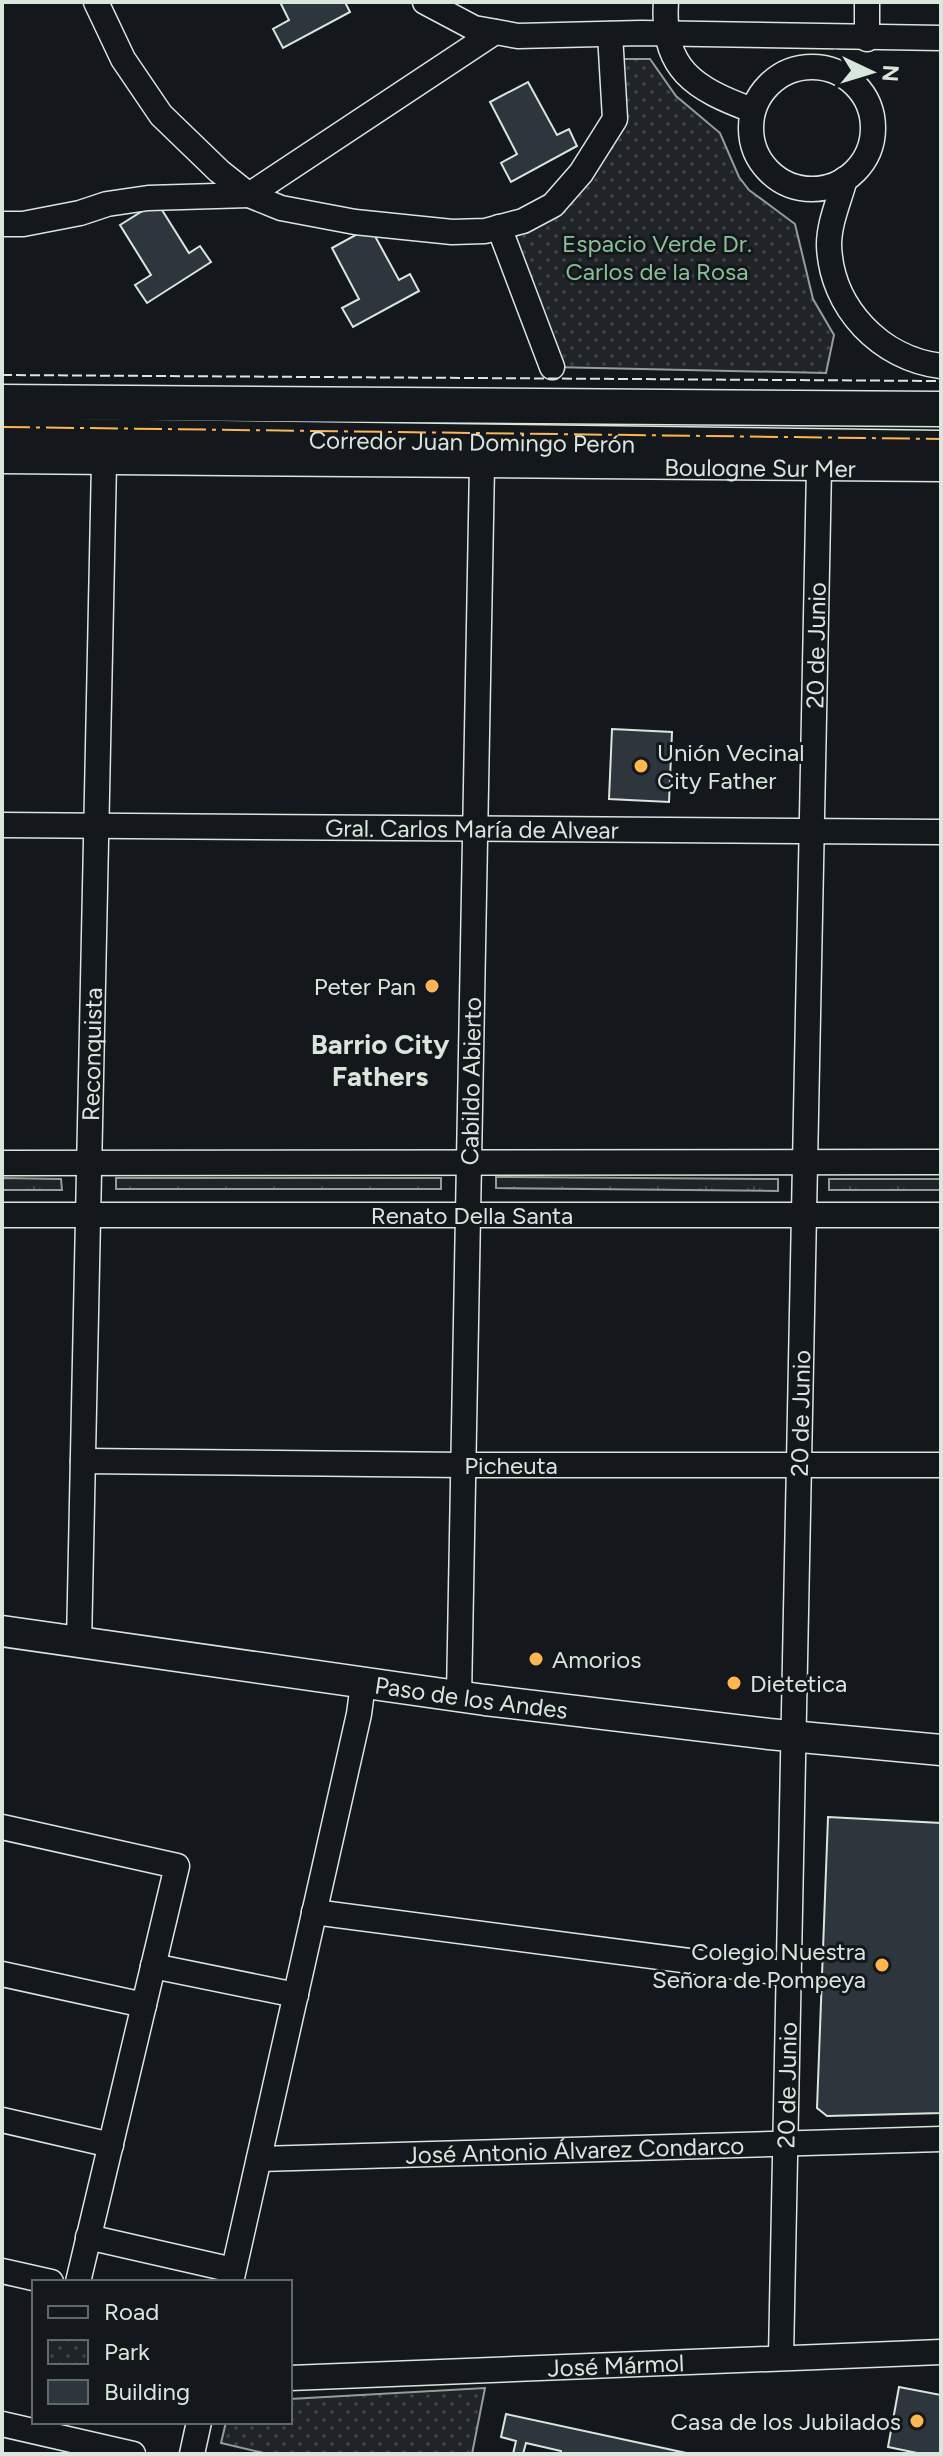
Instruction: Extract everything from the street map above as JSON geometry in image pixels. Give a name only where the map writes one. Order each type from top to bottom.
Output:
[{"type":"highway","name":"Corredor Juan Domingo Perón","points":[[2,402],[941,409]]},
{"type":"highway","name":"Corredor Juan Domingo Perón","points":[[2,435],[941,448]]},
{"type":"main road","name":"Paso de los Andes","points":[[2,1631],[459,1697],[794,1737],[941,1750]]},
{"type":"street","points":[[425,2],[474,28],[518,36],[666,34],[941,38]]},
{"type":"street","points":[[666,2],[668,46],[690,77],[706,91],[752,110]]},
{"type":"street","points":[[867,2],[867,39]]},
{"type":"street","points":[[100,4],[123,59],[161,115],[219,171],[249,195],[281,208],[355,222],[452,232],[485,231],[523,221],[553,205],[581,173],[615,119],[610,34]]},
{"type":"street","points":[[2,224],[23,224],[80,213],[107,204],[148,198],[249,195],[495,32]]},
{"type":"street","points":[[813,66],[833,69],[850,79],[864,94],[871,113],[873,133],[868,153],[857,170],[845,179],[821,189],[800,189],[781,182],[765,168],[754,151],[750,131],[752,110],[761,92],[775,78],[793,68],[813,66]]},
{"type":"street","points":[[845,179],[831,228],[829,247],[839,290],[858,321],[878,342],[897,354],[923,364],[941,366]]},
{"type":"street","points":[[499,227],[552,367]]},
{"type":"street","name":"Boulogne Sur Mer","points":[[2,461],[941,469]]},
{"type":"street","name":"Reconquista","points":[[79,1644],[104,463]]},
{"type":"street","name":"Cabildo Abierto","points":[[459,1697],[482,465]]},
{"type":"street","name":"20 de Junio","points":[[781,2357],[819,468]]},
{"type":"street","name":"Gral. Carlos María de Alvear","points":[[2,825],[941,832]]},
{"type":"street","points":[[2,1163],[941,1162]]},
{"type":"street","name":"Renato Della Santa","points":[[2,1215],[941,1215]]},
{"type":"street","name":"Picheuta","points":[[83,1461],[941,1465]]},
{"type":"street","points":[[88,2237],[232,2276],[359,1714],[363,1684]]},
{"type":"street","points":[[2,1827],[177,1866],[78,2280]]},
{"type":"street","points":[[314,1912],[789,1974]]},
{"type":"street","points":[[153,1966],[296,1995]]},
{"type":"street","points":[[2,1974],[144,2005]]},
{"type":"street","points":[[2,2120],[111,2145]]},
{"type":"street","name":"José Antonio Álvarez Condarco","points":[[259,2159],[941,2139]]},
{"type":"street","points":[[2,2271],[42,2280]]},
{"type":"street","name":"José Mármol","points":[[292,2378],[941,2352]]},
{"type":"street","points":[[2,2424],[133,2454]]},
{"type":"street","points":[[192,2454],[199,2424]]},
{"type":"green space","name":"Espacio Verde Dr. Carlos de la Rosa","points":[[612,59],[650,59],[676,96],[720,133],[739,177],[749,190],[795,224],[813,299],[834,335],[826,373],[552,367],[499,228],[523,221],[615,119]]},
{"type":"green space","points":[[496,1177],[778,1179],[778,1191],[496,1188]]},
{"type":"green space","points":[[2,1178],[61,1179],[62,1190],[2,1190]]},
{"type":"green space","points":[[116,1178],[441,1178],[441,1189],[116,1189]]},
{"type":"green space","points":[[829,1179],[941,1179],[941,1190],[829,1190]]},
{"type":"green space","points":[[485,2388],[472,2454],[268,2454],[221,2443],[226,2424],[292,2424],[292,2399]]},
{"type":"building","points":[[280,2],[345,2],[350,12],[283,48],[273,29],[289,20]]},
{"type":"building","points":[[528,82],[557,135],[569,129],[577,146],[511,182],[501,163],[517,154],[490,102]]},
{"type":"building","points":[[157,202],[189,253],[200,246],[211,262],[147,303],[135,285],[151,275],[120,225]]},
{"type":"building","points":[[370,227],[399,280],[410,274],[419,291],[353,327],[342,308],[359,299],[332,248]]},
{"type":"building","name":"Unión Vecinal City Father","points":[[612,729],[672,732],[669,802],[609,799]]},
{"type":"building","name":"Colegio Nuestra Señora de Pompeya","points":[[828,1817],[941,1823],[941,2113],[827,2116],[817,2108]]},
{"type":"building","name":"Casa de los Jubilados","points":[[899,2387],[941,2395],[941,2454],[922,2454],[888,2447]]},
{"type":"building","points":[[506,2414],[691,2454],[561,2454],[561,2451],[526,2443],[523,2454],[513,2454],[516,2441],[501,2437]]},
{"type":"fence","points":[[2,375],[941,381]]},
{"type":"power","points":[[2,427],[941,439]]},
{"type":"place","name":"Unión Vecinal City Father","points":[[641,766]]},
{"type":"place","name":"Peter Pan","points":[[432,986]]},
{"type":"place","name":"Amorios","points":[[536,1659]]},
{"type":"place","name":"Dietetica","points":[[734,1683]]},
{"type":"place","name":"Colegio Nuestra Señora de Pompeya","points":[[882,1965]]},
{"type":"place","name":"Casa de los Jubilados","points":[[917,2421]]},
{"type":"district","name":"Barrio City Fathers","points":[[380,1060]]}]
